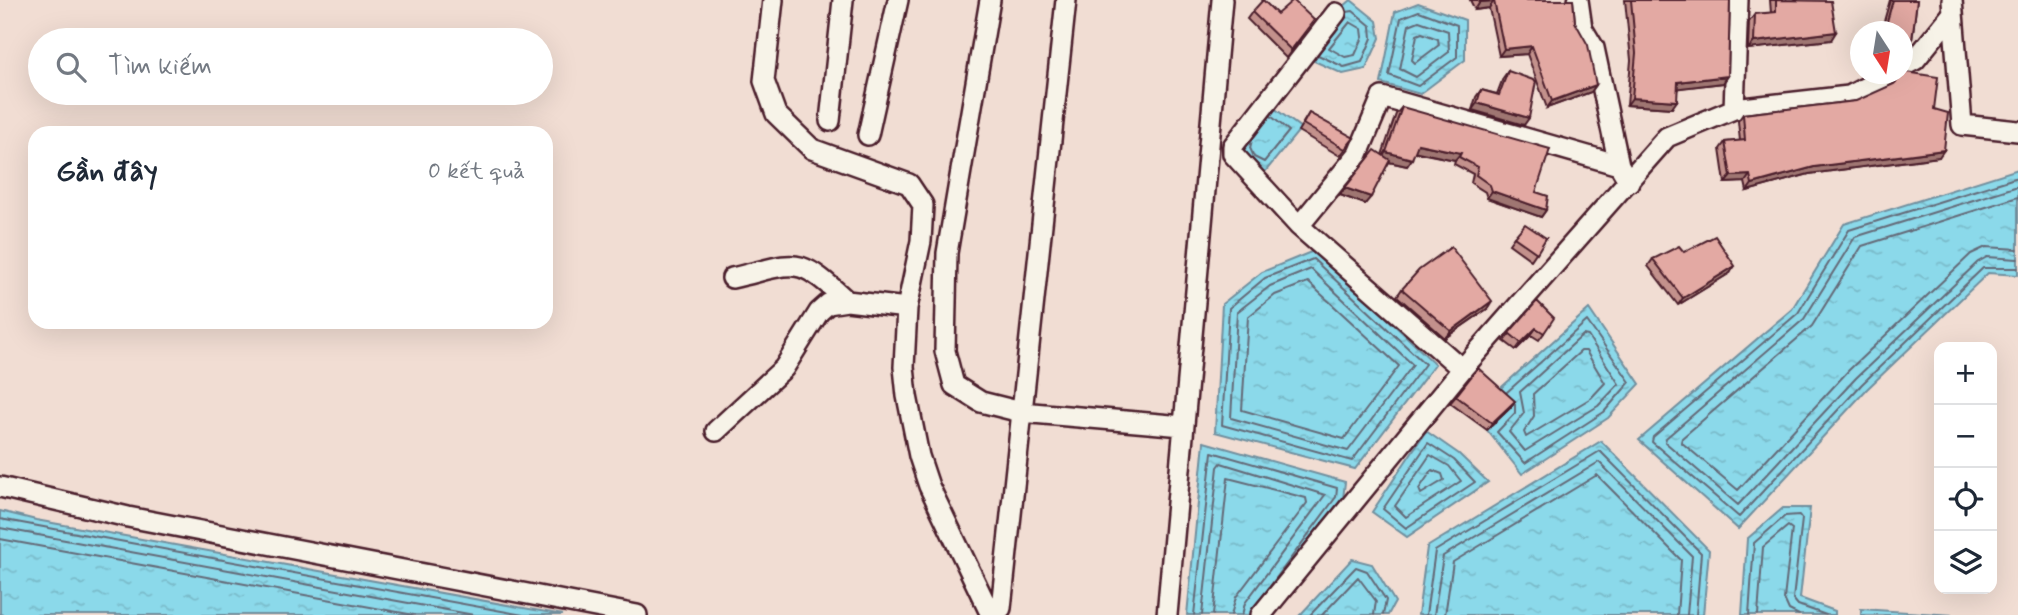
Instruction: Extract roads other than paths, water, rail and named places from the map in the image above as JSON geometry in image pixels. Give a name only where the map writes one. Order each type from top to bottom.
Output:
[{"type":"street","points":[[773,0],[764,81],[776,114],[812,149],[909,184],[923,205],[921,241],[907,308],[905,383],[919,456],[939,513],[996,612]]},
{"type":"street","points":[[830,121],[843,0]]},
{"type":"street","points":[[868,135],[898,0]]},
{"type":"street","points":[[990,0],[947,253],[945,351],[954,385],[981,402],[1021,412],[1184,426]]},
{"type":"street","points":[[996,612],[1021,412],[1066,0]]},
{"type":"street","points":[[1167,615],[1222,0]]},
{"type":"street","points":[[1578,0],[1582,28],[1594,48],[1619,165],[1629,182]]},
{"type":"street","points":[[1734,109],[1738,0]]},
{"type":"street","points":[[1913,61],[1952,6]]},
{"type":"street","points":[[1952,6],[1962,125],[2018,131]]},
{"type":"street","points":[[1335,13],[1232,150],[1299,226],[1462,369]]},
{"type":"street","points":[[1261,615],[1462,369],[1667,137],[1734,109],[1849,96],[1871,84]]},
{"type":"street","points":[[1299,226],[1358,154],[1382,97],[1619,165]]},
{"type":"street","points":[[732,278],[792,264],[805,266],[847,301]]},
{"type":"street","points":[[716,431],[784,368],[823,307],[847,301],[907,308]]},
{"type":"street","points":[[0,487],[128,517],[637,615]]},
{"type":"water","points":[[1351,0],[1377,21],[1380,38],[1366,69],[1343,74],[1303,56],[1336,13]]},
{"type":"water","points":[[1418,3],[1465,20],[1465,60],[1420,94],[1381,83],[1395,12]]},
{"type":"water","points":[[1270,105],[1301,128],[1265,172],[1248,163],[1243,148]]},
{"type":"water","points":[[2018,169],[2018,275],[1988,273],[1867,389],[1738,529],[1639,440],[1792,309],[1844,224]]},
{"type":"water","points":[[1316,250],[1435,364],[1355,469],[1215,432],[1222,304],[1262,272]]},
{"type":"water","points":[[1589,309],[1640,384],[1608,418],[1522,474],[1487,430],[1510,408],[1494,394]]},
{"type":"water","points":[[1426,431],[1459,454],[1488,482],[1407,537],[1372,512]]},
{"type":"water","points":[[1601,441],[1709,550],[1703,615],[1418,615],[1427,547]]},
{"type":"water","points":[[1204,442],[1345,482],[1343,499],[1255,615],[1187,615]]},
{"type":"water","points":[[1783,508],[1810,508],[1800,598],[1835,611],[1835,615],[1742,615],[1747,539]]},
{"type":"water","points":[[0,511],[36,520],[563,615],[3,615],[0,614]]},
{"type":"water","points":[[1352,559],[1372,564],[1395,602],[1388,615],[1300,615]]},
{"type":"water","points":[[1861,609],[1953,615],[1861,615]]}]
